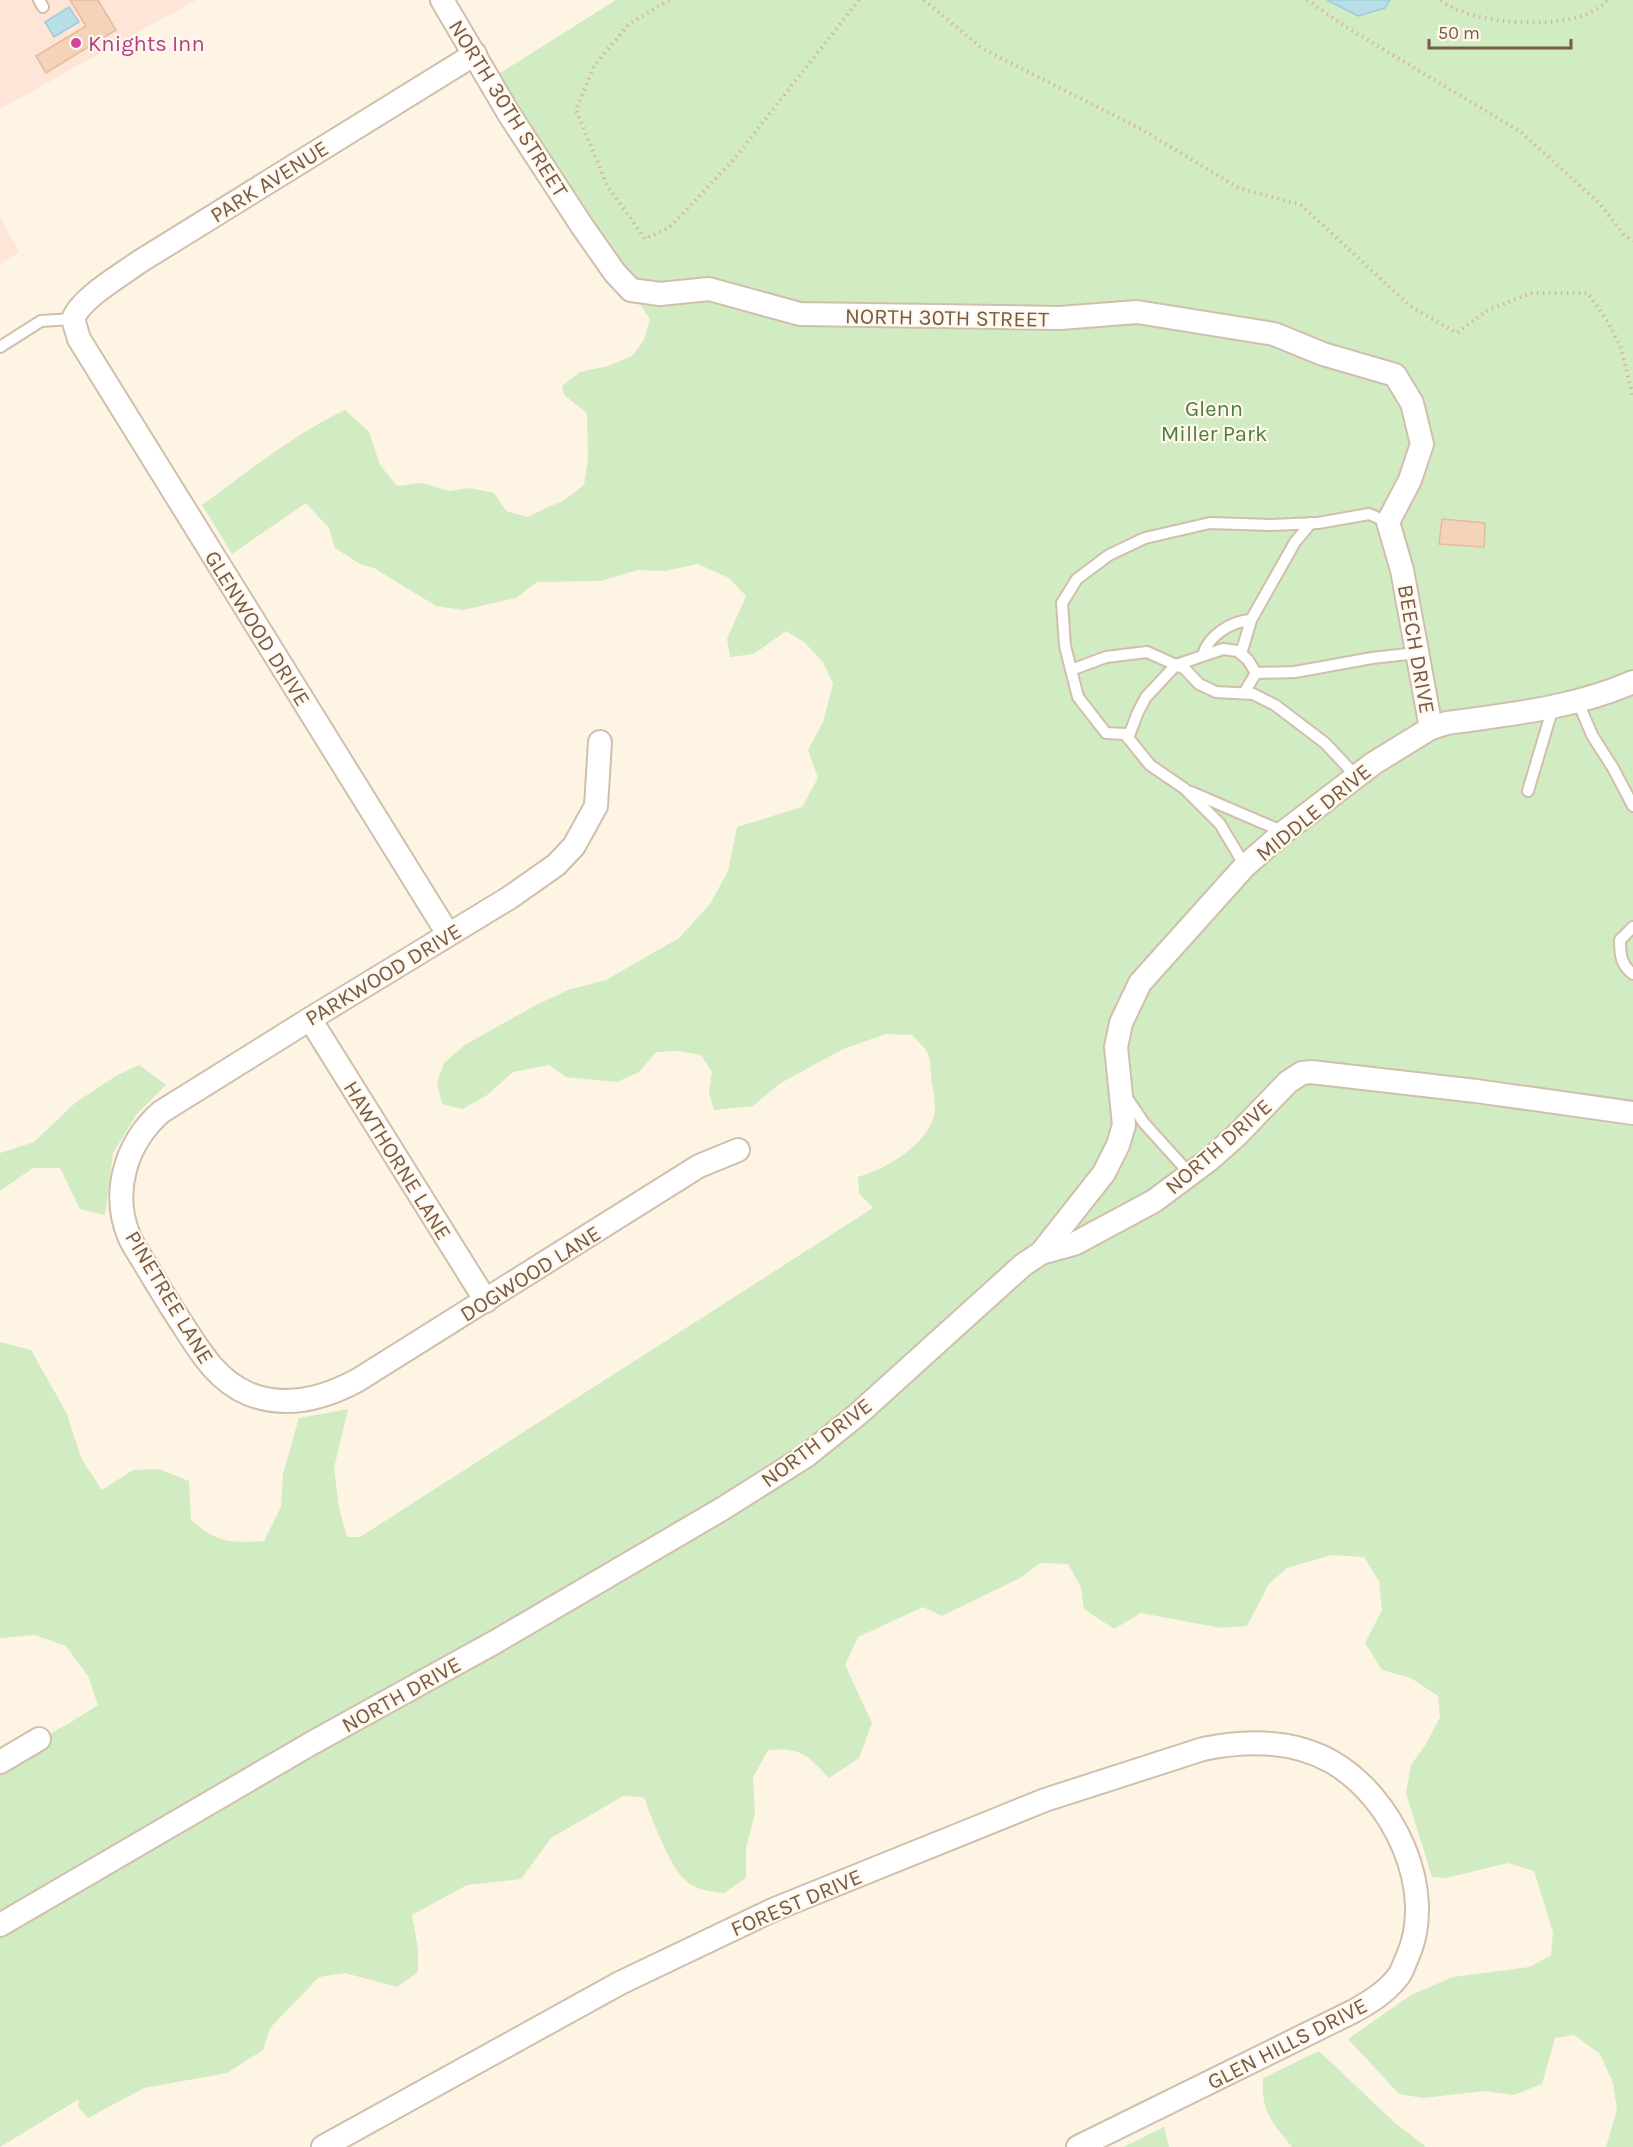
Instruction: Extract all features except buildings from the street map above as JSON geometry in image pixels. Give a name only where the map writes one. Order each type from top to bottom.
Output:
[{"type":"street","name":"NORTH 30TH STREET","points":[[442,0],[509,114],[582,226],[615,273],[631,290],[660,294],[709,289],[800,314],[1060,318],[1137,312],[1274,334],[1323,354],[1395,375],[1412,403],[1422,444],[1410,480],[1388,522]]},
{"type":"street","name":"PARK AVENUE","points":[[73,319],[91,297],[139,262],[475,54]]},
{"type":"street","name":"GLENWOOD DRIVE","points":[[73,319],[79,339],[448,934]]},
{"type":"street","name":"BEECH DRIVE","points":[[1388,522],[1402,570],[1431,728]]},
{"type":"street","name":"MIDDLE DRIVE","points":[[1041,1253],[1104,1173],[1118,1145],[1124,1125],[1116,1047],[1121,1023],[1140,983],[1245,866],[1284,832],[1356,776],[1431,728],[1448,723],[1578,702],[1633,682]]},
{"type":"street","name":"PARKWOOD DRIVE","points":[[122,1178],[137,1141],[150,1122],[161,1112],[509,898],[556,865],[574,846],[596,806],[600,742]]},
{"type":"street","name":"HAWTHORNE LANE","points":[[310,1019],[486,1301]]},
{"type":"street","name":"NORTH DRIVE","points":[[0,1925],[312,1743],[506,1636],[722,1509],[806,1456],[857,1415],[1023,1265],[1041,1253],[1074,1244],[1154,1201],[1237,1135],[1288,1082],[1302,1073],[1311,1072],[1476,1091],[1633,1113]]},
{"type":"street","name":"DOGWOOD LANE","points":[[323,1397],[358,1380],[699,1166],[738,1150]]},
{"type":"street","name":"PINETREE LANE","points":[[122,1178],[123,1217],[129,1238],[207,1363],[239,1389],[263,1399],[280,1401],[323,1397]]},
{"type":"street","points":[[0,1762],[39,1739]]},
{"type":"street","name":"FOREST DRIVE","points":[[323,2147],[620,1983],[775,1909],[920,1849],[1044,1800],[1203,1749],[1244,1743],[1285,1746],[1300,1750]]},
{"type":"street","name":"GLEN HILLS DRIVE","points":[[1078,2147],[1354,2011],[1376,1998],[1398,1977],[1411,1949],[1418,1920],[1414,1882],[1403,1848],[1391,1821],[1365,1787],[1330,1762],[1300,1750]]},
{"type":"lane","points":[[0,347],[41,321],[73,319]]},
{"type":"lane","points":[[1245,866],[1220,824],[1185,789],[1150,765],[1125,734],[1106,733],[1078,697],[1065,646],[1062,603],[1077,579],[1109,555],[1145,538],[1210,523],[1271,525],[1311,523],[1369,514],[1388,522]]},
{"type":"lane","points":[[1241,654],[1251,620],[1295,542],[1311,523]]},
{"type":"lane","points":[[1203,655],[1206,645],[1214,636],[1241,621],[1251,620]]},
{"type":"lane","points":[[1128,738],[1146,697],[1176,665],[1223,649],[1238,651],[1248,660],[1256,673]]},
{"type":"lane","points":[[1071,670],[1106,657],[1147,652],[1185,669],[1199,684],[1216,692],[1253,694],[1275,705],[1325,743],[1356,776]]},
{"type":"lane","points":[[1256,673],[1295,672],[1417,652]]},
{"type":"lane","points":[[1244,693],[1256,673]]},
{"type":"lane","points":[[1578,702],[1592,735],[1633,806]]},
{"type":"lane","points":[[1528,791],[1553,707]]},
{"type":"lane","points":[[1185,789],[1284,832]]},
{"type":"lane","points":[[1633,927],[1620,940],[1620,955],[1625,968],[1633,974]]},
{"type":"lane","points":[[1120,1087],[1144,1123],[1190,1174]]},
{"type":"path","points":[[669,0],[629,24],[594,66],[576,110],[608,185],[645,239],[670,227],[734,159],[859,0]]},
{"type":"path","points":[[924,0],[983,49],[1130,123],[1239,188],[1301,205],[1410,306],[1457,333],[1486,311],[1530,293],[1588,293],[1608,322],[1621,348],[1633,397]]},
{"type":"path","points":[[1307,0],[1346,27],[1521,132],[1600,204],[1625,236],[1633,241]]},
{"type":"path","points":[[1440,0],[1468,14],[1523,23],[1560,22],[1602,7],[1607,0]]},
{"type":"shaded area","points":[[0,0],[196,0],[0,109]]},
{"type":"shaded area","points":[[0,216],[19,252],[0,264]]},
{"type":"green space","name":"Glenn Miller Park","points":[[616,0],[1633,0],[1633,2147],[1606,2147],[1617,2110],[1613,2083],[1600,2054],[1574,2035],[1555,2038],[1542,2084],[1514,2095],[1484,2091],[1423,2098],[1399,2094],[1348,2039],[1411,1995],[1453,1977],[1530,1967],[1551,1955],[1553,1932],[1534,1871],[1508,1863],[1446,1878],[1432,1877],[1406,1793],[1411,1765],[1426,1744],[1440,1717],[1438,1696],[1411,1678],[1382,1670],[1365,1643],[1382,1610],[1379,1581],[1364,1557],[1331,1555],[1287,1568],[1269,1584],[1247,1626],[1221,1628],[1141,1613],[1114,1629],[1084,1609],[1081,1587],[1068,1564],[1040,1563],[1020,1578],[942,1616],[923,1607],[858,1637],[845,1665],[872,1723],[859,1758],[829,1778],[803,1754],[788,1750],[768,1750],[753,1777],[755,1813],[746,1848],[746,1878],[724,1893],[702,1889],[686,1881],[666,1850],[644,1797],[623,1796],[551,1838],[521,1879],[467,1885],[412,1915],[418,1949],[418,1972],[397,1987],[345,1973],[319,1977],[270,2028],[263,2050],[227,2073],[144,2088],[88,2118],[78,2107],[79,2099],[0,2147],[0,1762],[98,1705],[88,1676],[66,1646],[35,1635],[0,1638],[0,1342],[31,1350],[66,1412],[82,1460],[102,1490],[133,1470],[159,1469],[189,1481],[191,1520],[200,1528],[225,1540],[264,1541],[281,1507],[283,1474],[299,1418],[348,1409],[334,1468],[339,1508],[347,1537],[360,1537],[873,1208],[859,1193],[858,1177],[890,1164],[900,1157],[918,1142],[933,1119],[935,1104],[927,1052],[912,1035],[886,1034],[843,1049],[779,1084],[753,1106],[714,1110],[709,1093],[712,1072],[701,1055],[678,1051],[656,1052],[639,1072],[617,1082],[566,1077],[549,1065],[513,1072],[486,1096],[462,1109],[442,1104],[437,1083],[444,1063],[465,1045],[534,1006],[568,990],[606,980],[679,938],[710,904],[728,871],[737,827],[802,807],[818,778],[808,750],[823,722],[833,684],[823,662],[804,642],[786,631],[754,654],[730,657],[727,639],[746,596],[729,578],[698,564],[665,571],[638,570],[600,581],[537,582],[516,598],[463,610],[436,606],[374,568],[360,564],[335,548],[329,528],[306,503],[232,554],[202,505],[289,442],[345,410],[369,432],[380,465],[397,486],[422,483],[449,491],[470,488],[494,493],[506,511],[527,517],[564,500],[584,485],[588,459],[587,413],[564,395],[562,386],[580,372],[608,366],[632,356],[644,340],[650,319],[489,80]]},
{"type":"green space","points":[[139,1065],[166,1085],[136,1115],[113,1153],[105,1215],[80,1209],[60,1168],[33,1168],[0,1191],[0,1153],[34,1142],[75,1103],[116,1076]]},
{"type":"green space","points":[[1319,2051],[1394,2122],[1426,2147],[1292,2147],[1269,2116],[1264,2100],[1263,2078]]},
{"type":"green space","points":[[1164,2127],[1169,2147],[1124,2147]]},
{"type":"water","points":[[1327,0],[1390,0],[1385,8],[1358,16]]},
{"type":"water","points":[[69,7],[79,22],[54,37],[45,22]]},
{"type":"place","name":"Knights Inn","points":[[76,43]]}]
